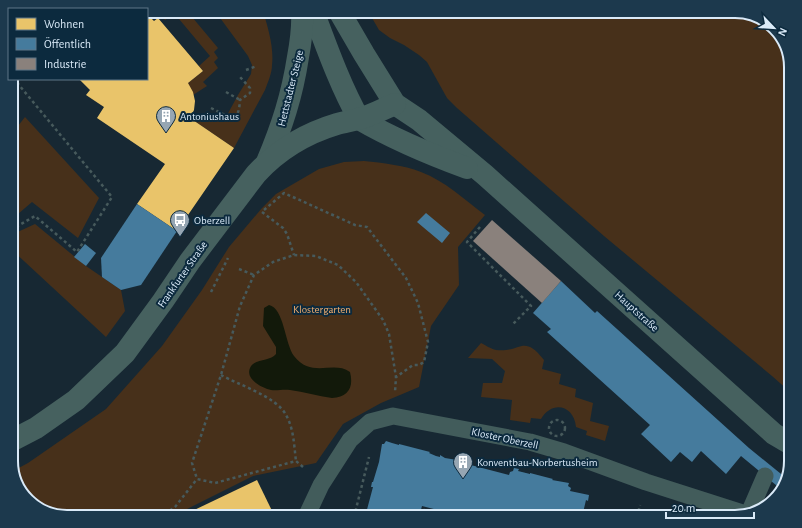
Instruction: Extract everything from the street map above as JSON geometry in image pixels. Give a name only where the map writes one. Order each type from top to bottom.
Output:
[{"type":"main road","name":"Hettstadter Steige","points":[[266,163],[279,131],[291,94],[301,41],[303,18]]},
{"type":"main road","points":[[316,18],[334,68],[350,104],[359,119]]},
{"type":"main road","points":[[344,18],[364,54],[396,104]]},
{"type":"main road","points":[[359,119],[380,79]]},
{"type":"main road","name":"Frankfurter Straße","points":[[18,437],[36,428],[76,400],[125,353],[163,302],[190,261],[266,163],[287,147],[308,135],[338,124],[359,119],[396,104]]},
{"type":"main road","name":"Hauptstraße","points":[[396,104],[419,120],[485,175],[774,434],[784,440]]},
{"type":"main road","name":"Hauptstraße","points":[[359,119],[388,136],[422,151],[485,175]]},
{"type":"lane","name":"Kloster Oberzell","points":[[309,510],[321,485],[350,440],[370,422],[394,416],[530,442],[564,452],[646,482],[735,510]]},
{"type":"lane","name":"Kloster Oberzell","points":[[751,507],[765,476]]},
{"type":"path","points":[[246,70],[257,66]]},
{"type":"path","points":[[240,77],[250,88],[250,94],[240,100]]},
{"type":"path","points":[[18,84],[112,197],[77,252],[35,216],[18,226]]},
{"type":"path","points":[[226,92],[240,100]]},
{"type":"path","points":[[211,108],[232,117],[240,110],[240,100]]},
{"type":"path","points":[[258,218],[278,195],[284,193],[355,225],[367,227],[406,278],[418,304],[428,342],[424,362],[419,365],[413,365],[396,377]]},
{"type":"path","points":[[262,212],[283,228],[287,234],[294,254]]},
{"type":"path","points":[[480,226],[467,242],[531,306],[513,324]]},
{"type":"path","points":[[197,479],[192,463],[221,375],[240,306],[254,275],[273,262],[294,254],[316,256],[338,265],[356,282],[383,320],[389,334],[396,377],[395,388]]},
{"type":"path","points":[[211,292],[228,257]]},
{"type":"path","points":[[239,269],[254,275]]},
{"type":"path","points":[[221,375],[273,401],[286,415],[293,437],[296,461],[321,485]]},
{"type":"path","points":[[356,510],[379,420]]},
{"type":"path","points":[[197,479],[215,483],[296,461]]},
{"type":"path","points":[[170,510],[175,507],[197,479]]},
{"type":"green space","points":[[178,18],[193,18],[218,48],[214,52],[218,58],[214,62],[218,68],[203,82],[207,86],[193,95],[188,83],[203,71],[199,66],[210,56]]},
{"type":"green space","points":[[220,18],[265,18],[271,44],[272,68],[269,81],[234,148],[190,118],[226,117],[251,74],[252,65],[248,56]]},
{"type":"green space","points":[[372,18],[735,18],[754,22],[754,48],[780,48],[784,61],[784,387],[604,236],[457,108],[447,98],[427,62],[404,45],[390,38],[379,30]]},
{"type":"green space","points":[[25,117],[99,198],[78,238],[32,202],[18,214],[18,126]]},
{"type":"green space","name":"Klostergarten","points":[[364,161],[400,166],[430,176],[454,191],[485,215],[458,247],[459,285],[431,326],[419,387],[381,403],[343,424],[316,463],[253,476],[185,510],[61,510],[45,505],[35,498],[25,485],[19,468],[106,409],[162,346],[202,290],[229,247],[276,194],[319,169],[344,162]]},
{"type":"green space","points":[[35,224],[86,266],[121,290],[125,311],[106,337],[18,255],[18,232]]},
{"type":"green space","points":[[481,343],[496,350],[511,349],[522,346],[531,347],[544,360],[542,369],[561,374],[559,384],[576,389],[575,397],[593,403],[590,421],[609,426],[605,441],[586,435],[587,431],[576,427],[571,414],[562,408],[556,407],[551,409],[541,419],[531,418],[530,423],[510,420],[512,400],[481,397],[483,383],[502,383],[505,371],[492,359],[468,358]]},
{"type":"shaded area","points":[[269,305],[278,313],[291,350],[294,356],[301,363],[308,367],[337,368],[350,372],[351,383],[346,394],[332,398],[290,390],[271,390],[252,380],[249,372],[252,365],[276,354],[276,347],[263,326],[264,308]]},
{"type":"building: Wohnen","name":"Antoniushaus","points":[[148,18],[151,18],[154,21],[158,18],[203,71],[188,83],[193,92],[195,101],[194,110],[190,118],[234,148],[177,231],[137,204],[165,164],[97,118],[104,107],[86,95],[90,90],[80,80],[148,80]]},
{"type":"building: Wohnen","points":[[257,480],[272,510],[194,510]]},
{"type":"building: Öffentlich","points":[[137,204],[177,231],[141,285],[121,290],[102,277],[101,258]]},
{"type":"building: Öffentlich","points":[[426,213],[450,233],[442,243],[417,222]]},
{"type":"building: Öffentlich","points":[[85,244],[96,253],[86,266],[74,257]]},
{"type":"building: Öffentlich","points":[[561,281],[595,313],[597,311],[749,448],[782,475],[777,486],[741,456],[726,474],[701,451],[692,462],[680,452],[671,462],[641,434],[650,425],[547,332],[551,329],[533,313]]},
{"type":"building: Öffentlich","name":"Konventbau-Norbertusheim","points":[[386,441],[399,444],[430,452],[429,453],[436,456],[440,457],[440,455],[445,458],[463,461],[463,463],[509,475],[514,468],[519,469],[518,471],[569,483],[568,486],[571,488],[570,491],[589,495],[588,501],[586,500],[584,510],[438,510],[422,506],[421,510],[367,510],[373,487],[371,487],[372,482],[379,462],[382,444]]},
{"type":"building: Industrie","points":[[492,220],[561,281],[542,303],[473,241]]},
{"type":"place","name":"Antoniushaus","points":[[166,133]]},
{"type":"place","name":"Oberzell","points":[[180,237]]},
{"type":"place","name":"Konventbau-Norbertusheim","points":[[463,479]]}]
